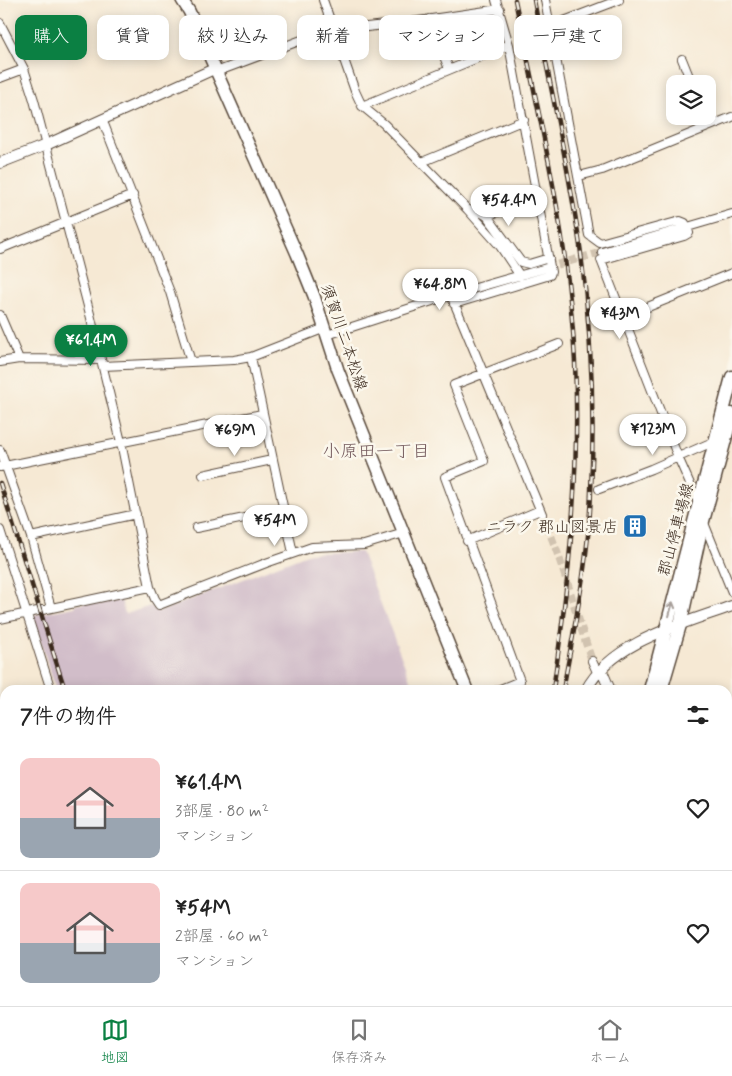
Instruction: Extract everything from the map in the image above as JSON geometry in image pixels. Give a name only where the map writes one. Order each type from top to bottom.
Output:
[{"type":"main road","name":"須賀川二本松線","points":[[182,0],[189,11],[298,254],[338,370],[465,685]]},
{"type":"main road","name":"郡山停車場線","points":[[662,685],[680,626],[724,438],[732,377]]},
{"type":"main road","name":"郡山停車場線","points":[[651,685],[699,504],[732,414]]},
{"type":"street","points":[[323,0],[328,15]]},
{"type":"street","points":[[454,304],[550,276],[551,272],[509,45],[496,0]]},
{"type":"street","points":[[545,0],[548,15]]},
{"type":"street","points":[[580,15],[620,0]]},
{"type":"street","points":[[457,15],[500,9]]},
{"type":"street","points":[[0,23],[24,69],[46,145],[121,442],[154,599],[160,605],[292,553],[312,547],[364,545],[404,532]]},
{"type":"street","points":[[0,163],[46,145],[215,70],[297,41]]},
{"type":"street","points":[[362,106],[509,45]]},
{"type":"street","points":[[682,59],[688,75]]},
{"type":"street","points":[[344,60],[362,106],[384,124],[468,210],[500,246],[520,276]]},
{"type":"street","points":[[445,60],[449,69]]},
{"type":"street","points":[[557,60],[589,235],[600,243]]},
{"type":"street","points":[[0,78],[24,69]]},
{"type":"street","points":[[716,123],[732,117]]},
{"type":"street","points":[[102,120],[170,292],[191,362]]},
{"type":"street","points":[[422,162],[524,120]]},
{"type":"street","points":[[579,176],[602,170],[711,125]]},
{"type":"street","points":[[0,249],[133,195]]},
{"type":"street","points":[[486,216],[538,196]]},
{"type":"street","points":[[468,210],[479,211],[486,216],[521,262],[528,264],[549,258]]},
{"type":"street","points":[[602,252],[732,214]]},
{"type":"street","points":[[600,243],[680,221],[688,226],[689,233],[684,236],[601,260]]},
{"type":"street","points":[[600,243],[601,260],[678,457],[699,504]]},
{"type":"street","points":[[0,362],[19,359],[102,363],[234,360],[546,268]]},
{"type":"street","points":[[623,317],[732,273]]},
{"type":"street","points":[[451,295],[541,512],[468,541]]},
{"type":"street","points":[[0,314],[19,359]]},
{"type":"street","points":[[510,685],[520,681],[486,587],[479,574],[445,477],[484,461],[454,385],[559,344]]},
{"type":"street","points":[[251,356],[292,553]]},
{"type":"street","points":[[2,466],[262,414]]},
{"type":"street","points":[[599,488],[724,438]]},
{"type":"street","points":[[0,450],[2,466],[31,537],[51,608]]},
{"type":"street","points":[[203,475],[272,460]]},
{"type":"street","points":[[196,528],[283,510]]},
{"type":"street","points":[[31,537],[136,514]]},
{"type":"street","points":[[704,521],[732,592]]},
{"type":"street","points":[[0,530],[2,543],[27,613],[49,685]]},
{"type":"street","points":[[0,619],[150,587]]},
{"type":"street","points":[[589,685],[599,671],[632,645],[732,606]]},
{"type":"street","points":[[592,661],[607,685]]},
{"type":"shaded area","points":[[361,552],[412,685],[54,685],[32,615],[120,596],[125,614],[151,606],[159,612],[310,553]]},
{"type":"tunnel","points":[[546,268],[602,252]]},
{"type":"tunnel","points":[[542,514],[563,568],[592,661]]},
{"type":"railway","points":[[515,0],[560,225],[567,270],[575,362],[576,444],[572,526],[554,685]]},
{"type":"railway","points":[[534,0],[580,246],[591,368],[593,430],[590,516],[581,591],[564,685]]},
{"type":"railway","points":[[0,483],[63,685]]},
{"type":"place","name":"ニラク 郡山図景店","points":[[635,526]]},
{"type":"district","name":"小原田一丁目","points":[[376,451]]}]
